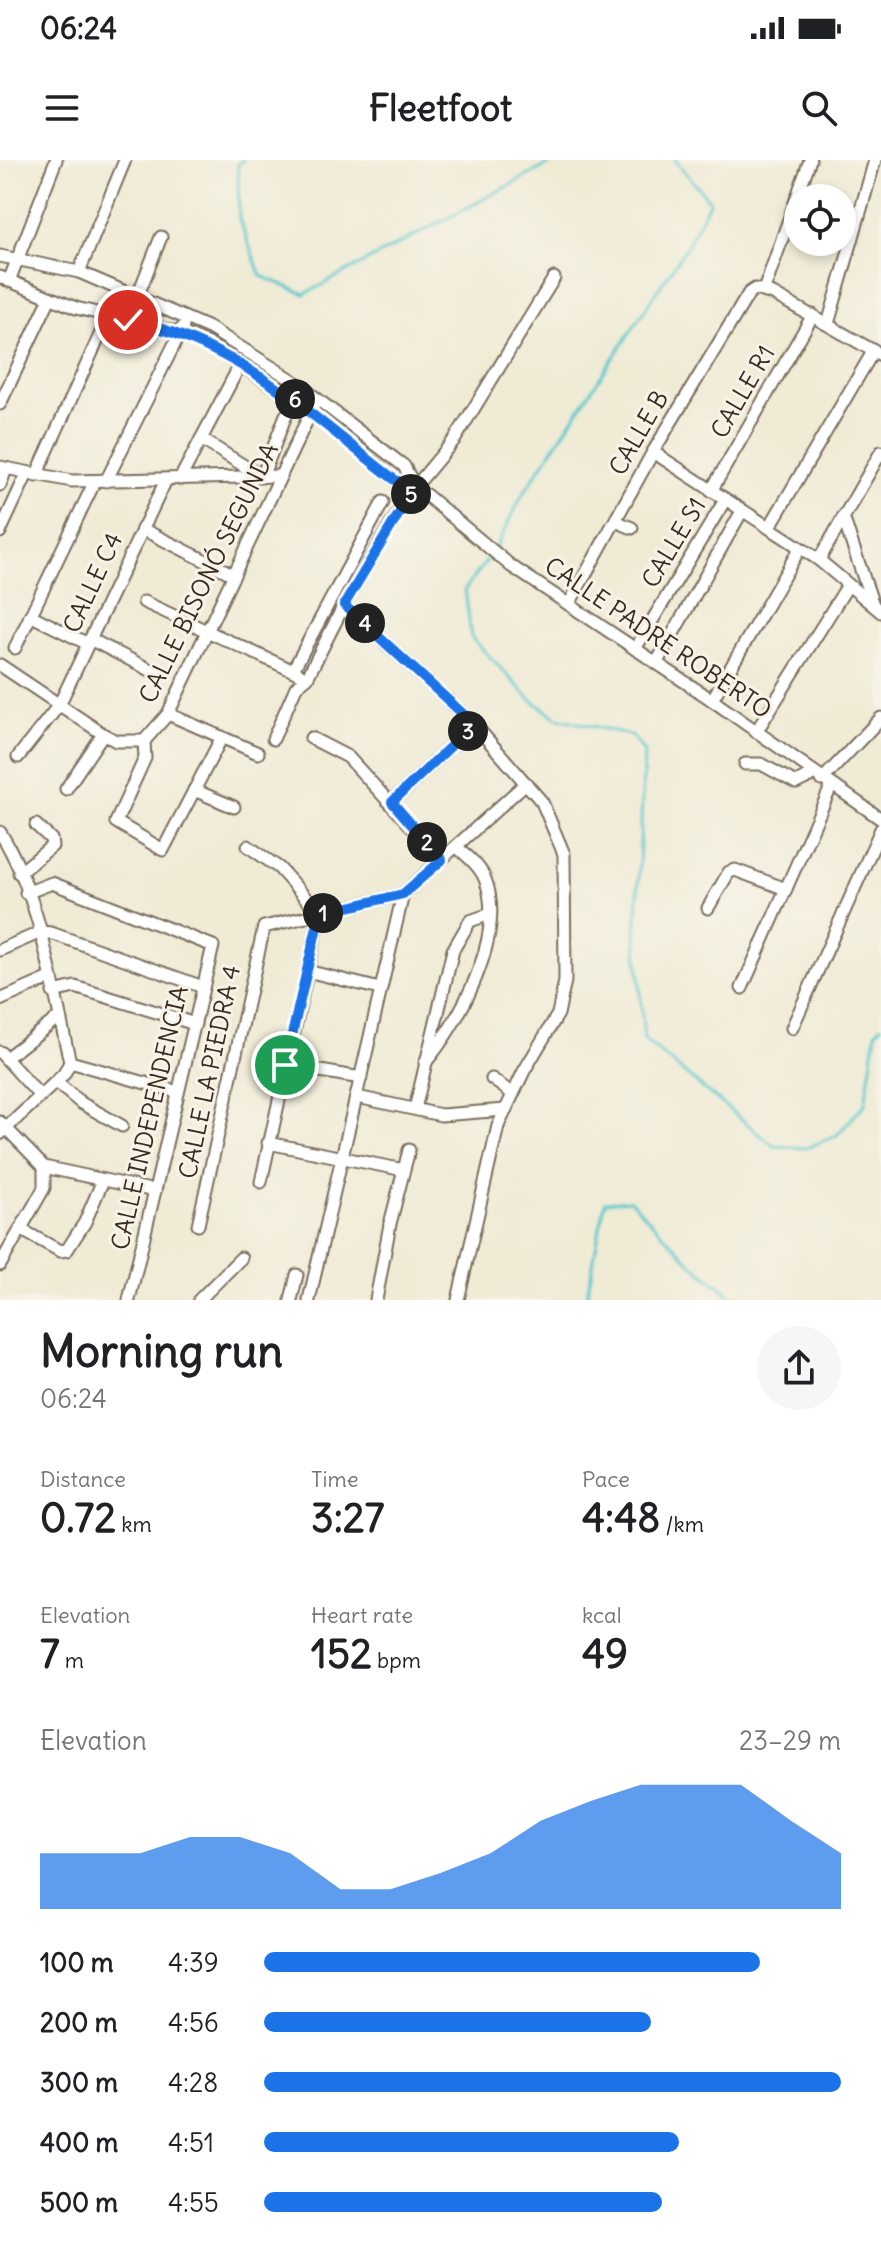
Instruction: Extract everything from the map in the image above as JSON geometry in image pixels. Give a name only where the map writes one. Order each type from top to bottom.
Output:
[{"type":"street","points":[[56,160],[17,259],[5,279],[50,298],[181,333],[208,344],[312,411],[395,480],[415,487]]},
{"type":"street","points":[[79,272],[125,160]]},
{"type":"street","name":"CALLE B","points":[[569,604],[653,452],[746,296],[759,289],[810,160]]},
{"type":"street","points":[[828,324],[875,160]]},
{"type":"street","points":[[128,320],[161,237]]},
{"type":"street","points":[[0,256],[79,272],[211,329],[317,399],[404,466],[415,487]]},
{"type":"street","points":[[273,739],[296,687],[307,678],[344,605],[415,487],[455,439],[554,278]]},
{"type":"street","points":[[759,289],[813,315],[878,353],[769,528]]},
{"type":"street","points":[[0,404],[50,298]]},
{"type":"street","points":[[0,532],[32,475],[109,315]]},
{"type":"street","name":"CALLE R1","points":[[711,491],[813,315]]},
{"type":"street","points":[[15,648],[187,318]]},
{"type":"street","points":[[180,479],[240,365]]},
{"type":"street","name":"CALLE BISONÓ SEGUNDA","points":[[144,741],[168,714],[317,399]]},
{"type":"street","points":[[262,477],[286,415]]},
{"type":"street","points":[[201,439],[262,477]]},
{"type":"street","points":[[653,452],[819,560],[877,609]]},
{"type":"street","points":[[819,560],[881,452]]},
{"type":"street","points":[[0,485],[3,468],[32,475],[101,481],[281,476]]},
{"type":"street","name":"CALLE C4","points":[[18,757],[59,705],[166,480]]},
{"type":"street","name":"CALLE PADRE ROBERTO","points":[[415,487],[511,566],[712,700],[822,781],[880,816]]},
{"type":"street","name":"CALLE S1","points":[[635,649],[725,500]]},
{"type":"street","points":[[293,670],[383,502]]},
{"type":"street","points":[[657,662],[742,511]]},
{"type":"street","points":[[843,517],[877,609]]},
{"type":"street","points":[[616,521],[632,528]]},
{"type":"street","points":[[142,529],[234,575]]},
{"type":"street","points":[[712,700],[800,548]]},
{"type":"street","points":[[756,732],[848,585]]},
{"type":"street","points":[[144,602],[307,678]]},
{"type":"street","points":[[344,605],[474,724],[542,802],[564,854],[565,981],[558,1014],[505,1110],[480,1194],[458,1300]]},
{"type":"street","points":[[30,615],[160,675]]},
{"type":"street","points":[[1,668],[116,741],[144,741],[145,758],[116,822],[163,850],[222,737]]},
{"type":"street","points":[[168,714],[258,753]]},
{"type":"street","points":[[742,988],[786,889],[822,781],[881,718]]},
{"type":"street","points":[[392,802],[474,724]]},
{"type":"street","points":[[66,789],[103,734]]},
{"type":"street","points":[[311,738],[348,757],[442,860]]},
{"type":"street","points":[[745,764],[761,764],[796,783],[822,781]]},
{"type":"street","points":[[320,914],[403,894],[526,783]]},
{"type":"street","points":[[194,790],[234,807]]},
{"type":"street","points":[[19,873],[52,846],[51,839],[36,825]]},
{"type":"street","points":[[792,1028],[881,829]]},
{"type":"street","points":[[0,832],[41,932],[70,1062],[56,1082],[2,1129],[44,1167],[155,1191]]},
{"type":"street","points":[[248,846],[279,868],[320,914]]},
{"type":"street","points":[[425,1063],[445,1039],[469,995],[489,931],[485,878],[457,847]]},
{"type":"street","points":[[708,908],[729,872],[735,870],[786,889]]},
{"type":"street","name":"CALLE INDEPENDENCIA","points":[[26,893],[52,883],[213,946],[129,1300]]},
{"type":"street","points":[[309,1300],[403,894]]},
{"type":"street","points":[[261,1182],[320,914]]},
{"type":"street","name":"CALLE LA PIEDRA 4","points":[[198,1225],[264,927],[320,914]]},
{"type":"street","points":[[415,1109],[453,950],[470,921],[490,914]]},
{"type":"street","points":[[0,950],[41,932],[203,987]]},
{"type":"street","points":[[307,971],[380,989]]},
{"type":"street","points":[[0,1000],[50,978]]},
{"type":"street","points":[[53,992],[75,987],[195,1024]]},
{"type":"street","points":[[40,1096],[3,1055],[59,1017]]},
{"type":"street","points":[[70,1062],[178,1092]]},
{"type":"street","points":[[285,1065],[361,1078]]},
{"type":"street","points":[[492,1079],[513,1094]]},
{"type":"street","points":[[56,1082],[81,1103],[122,1126]]},
{"type":"street","points":[[357,1097],[441,1115],[505,1110]]},
{"type":"street","points":[[268,1143],[404,1170]]},
{"type":"street","points":[[376,1300],[409,1150]]},
{"type":"street","points":[[0,1265],[44,1188],[44,1167]]},
{"type":"street","points":[[20,1229],[60,1251],[67,1250],[85,1222],[103,1180]]},
{"type":"street","points":[[199,1300],[241,1258]]},
{"type":"street","points":[[291,1300],[297,1275]]},
{"type":"waterway","points":[[243,160],[238,164],[239,219],[261,276],[305,294],[557,160]]},
{"type":"waterway","points":[[495,549],[523,494],[687,246],[710,201],[675,160]]},
{"type":"waterway","points":[[491,555],[465,589],[471,637],[530,699],[557,718],[631,735],[644,752],[636,937],[644,1040],[774,1146],[806,1148],[836,1136],[865,1104],[876,1032],[881,1026]]},
{"type":"waterway","points":[[586,1300],[605,1202],[630,1200],[691,1263],[736,1300]]},
{"type":"route","points":[[128,320],[181,333],[208,344],[292,396],[395,480],[415,487],[344,605],[474,724],[392,802],[442,860],[403,894],[320,914],[285,1065]]}]
